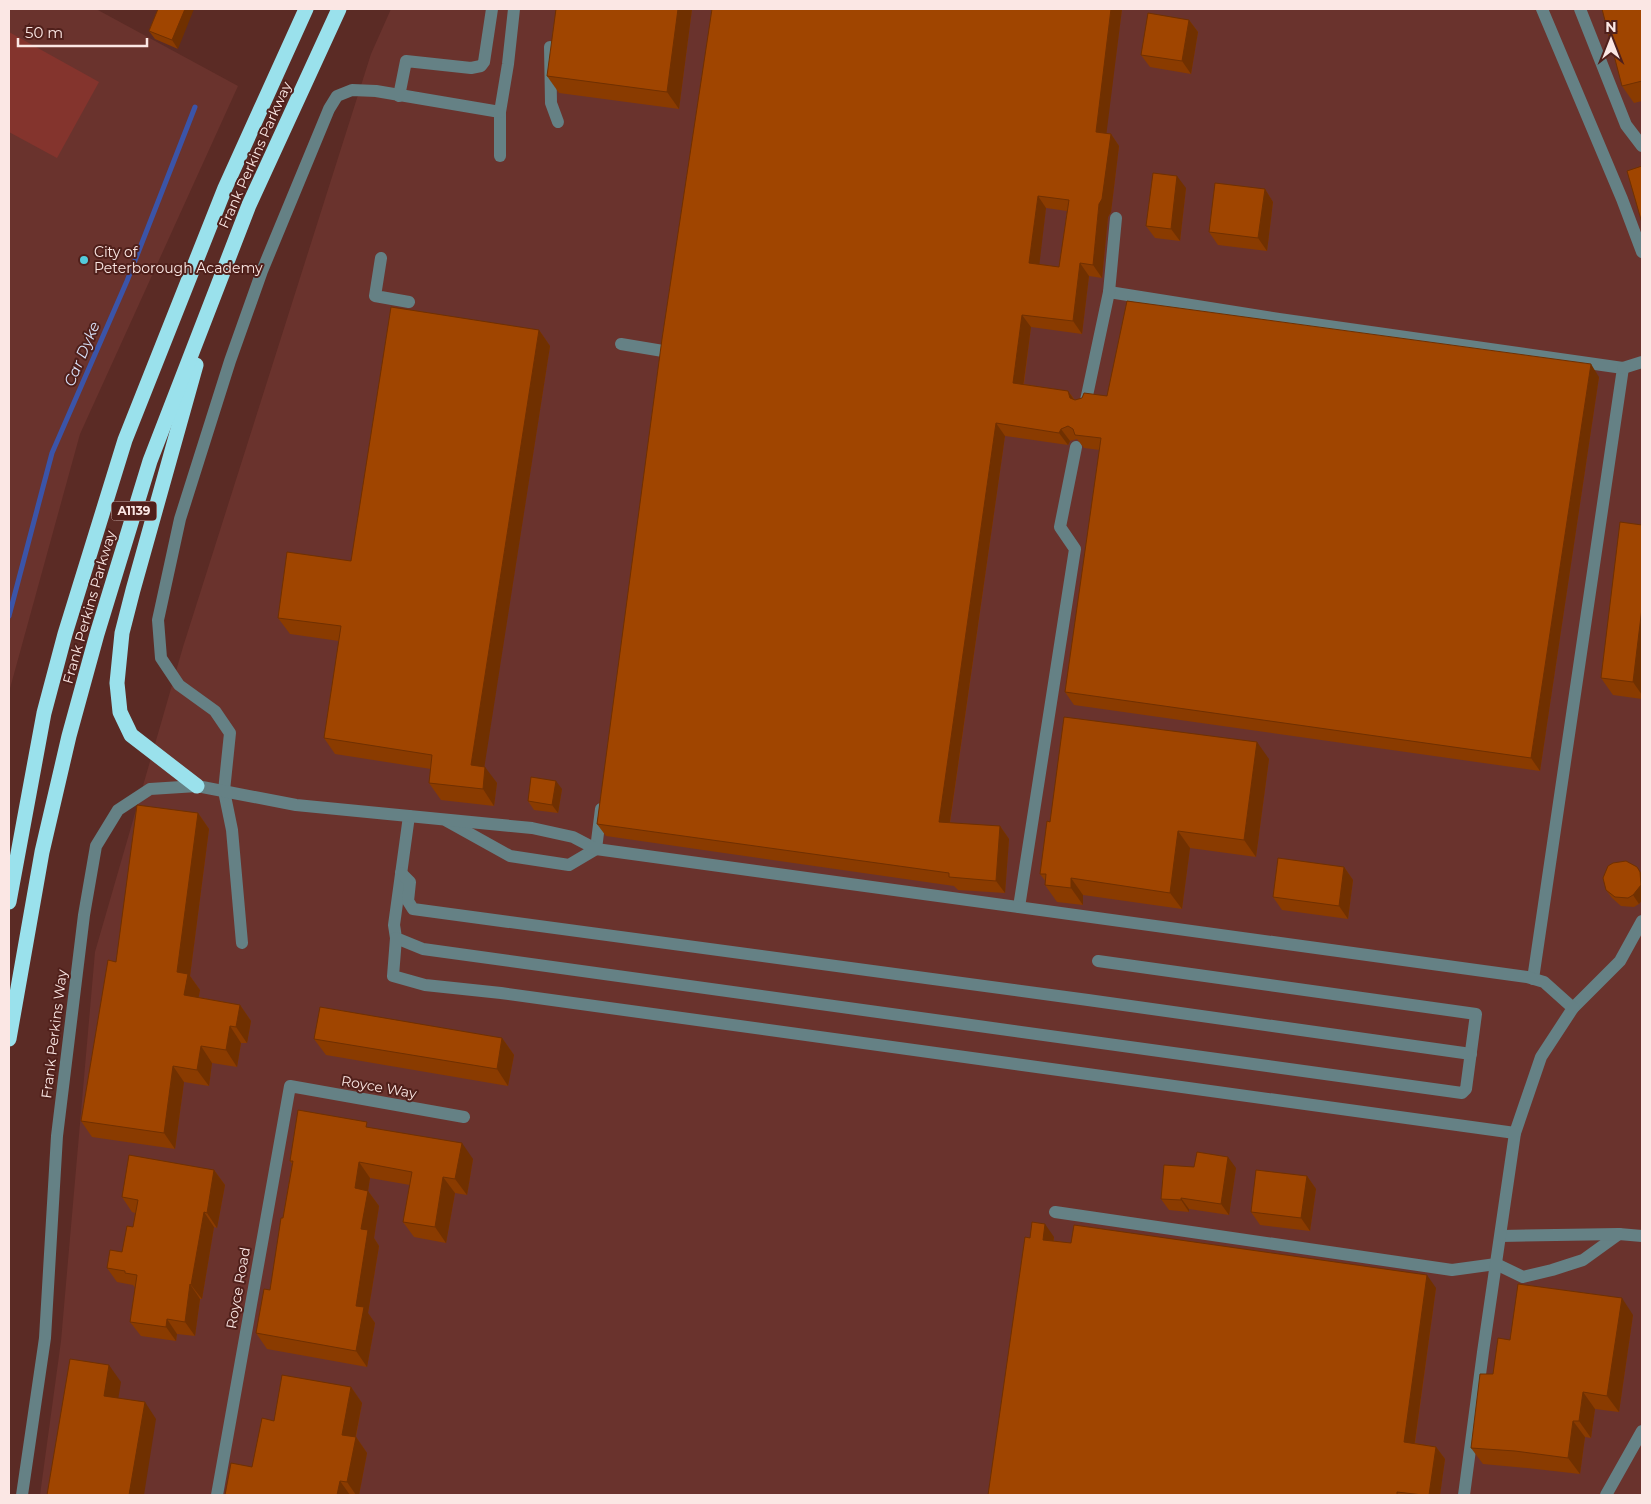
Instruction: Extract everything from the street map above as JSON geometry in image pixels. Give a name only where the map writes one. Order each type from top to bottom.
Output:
[{"type":"highway","name":"Frank Perkins Parkway","points":[[9,902],[44,713],[65,634],[125,440],[225,188],[306,9]]},
{"type":"highway","name":"Frank Perkins Parkway","points":[[9,1039],[42,852],[69,736],[96,634],[150,461],[249,206],[339,9]]},
{"type":"highway","points":[[197,786],[131,735],[120,712],[117,683],[122,633],[132,590],[221,278]]},
{"type":"street","points":[[399,96],[406,61],[471,68],[481,66],[484,62],[492,9]]},
{"type":"street","points":[[500,156],[500,112],[514,9]]},
{"type":"street","points":[[1542,9],[1622,199],[1642,252]]},
{"type":"street","points":[[1580,9],[1626,125],[1642,146]]},
{"type":"street","points":[[550,46],[551,103],[558,122]]},
{"type":"street","points":[[242,943],[232,830],[224,791],[230,733],[215,711],[179,685],[161,658],[158,620],[180,519],[230,361],[262,271],[329,109],[337,96],[352,90],[376,91],[500,112]]},
{"type":"street","points":[[1085,405],[1109,292],[1116,218]]},
{"type":"street","points":[[381,258],[375,296],[409,302]]},
{"type":"street","points":[[1109,292],[1622,368],[1642,362]]},
{"type":"street","points":[[621,344],[663,351]]},
{"type":"street","points":[[1533,979],[1622,368]]},
{"type":"street","points":[[1019,906],[1075,549],[1060,527],[1076,446]]},
{"type":"street","name":"Frank Perkins Way","points":[[22,1495],[45,1338],[57,1136],[84,916],[96,846],[118,810],[150,789],[197,786],[296,805],[532,828],[573,837],[596,849],[1517,975],[1544,982],[1573,1008]]},
{"type":"street","points":[[443,819],[510,856],[569,865],[596,849],[602,800]]},
{"type":"street","points":[[409,816],[394,926],[396,938],[393,976],[425,985],[501,993],[1515,1133]]},
{"type":"street","points":[[401,873],[410,882],[408,901],[413,909],[1471,1054]]},
{"type":"street","points":[[1464,1495],[1482,1352],[1515,1133],[1541,1057],[1573,1008],[1620,961],[1642,921]]},
{"type":"street","points":[[396,938],[423,949],[1462,1093],[1466,1089],[1476,1014],[1098,961]]},
{"type":"street","name":"Royce Way","points":[[290,1086],[464,1117]]},
{"type":"street","name":"Royce Road","points":[[217,1495],[290,1086]]},
{"type":"street","points":[[1056,1212],[1452,1270],[1496,1264],[1523,1277],[1583,1260],[1619,1234]]},
{"type":"street","points":[[1500,1236],[1619,1234],[1642,1236]]},
{"type":"street","points":[[1608,1495],[1642,1431]]},
{"type":"shaded area","name":"City of Peterborough Academy","points":[[9,9],[96,9],[238,86],[80,434],[9,692]]},
{"type":"shaded area","points":[[391,9],[1642,9],[1642,1495],[40,1495],[61,1341],[95,952],[183,647],[371,54]]},
{"type":"shaded area","points":[[9,32],[99,82],[57,158],[9,132]]},
{"type":"building","points":[[158,9],[185,9],[172,40],[149,31]]},
{"type":"building","points":[[556,9],[678,9],[667,92],[547,76]]},
{"type":"building","points":[[712,9],[1111,9],[1096,132],[1111,134],[1102,199],[1099,204],[1093,265],[1080,263],[1073,321],[1022,315],[1013,383],[1068,391],[1070,398],[1075,400],[1082,398],[1084,393],[1107,396],[1127,301],[1591,364],[1531,758],[1065,692],[1101,438],[1075,435],[1073,429],[1068,426],[1061,429],[1059,433],[996,423],[939,822],[1000,826],[996,881],[949,877],[949,873],[597,824],[662,339]],"holes":[[[1038,196],[1069,200],[1059,267],[1029,263]]]},
{"type":"building","points":[[1602,9],[1642,9],[1642,81],[1622,86]]},
{"type":"building","points":[[1148,13],[1189,20],[1182,61],[1141,55]]},
{"type":"building","points":[[1642,166],[1642,223],[1627,171]]},
{"type":"building","points":[[1153,173],[1177,176],[1171,229],[1146,226]]},
{"type":"building","points":[[1215,183],[1265,189],[1258,238],[1209,232]]},
{"type":"building","points":[[391,307],[539,330],[471,765],[485,767],[483,789],[429,783],[432,755],[324,738],[341,626],[278,618],[287,552],[351,561]]},
{"type":"building","points":[[1620,522],[1642,525],[1642,608],[1633,682],[1601,678]]},
{"type":"building","points":[[1064,717],[1257,742],[1244,840],[1178,831],[1170,893],[1071,878],[1071,888],[1045,885],[1046,874],[1040,874],[1047,821],[1050,822]]},
{"type":"building","points":[[531,777],[556,781],[552,805],[528,801]]},
{"type":"building","points":[[137,805],[198,813],[177,972],[188,974],[184,995],[240,1005],[236,1027],[230,1026],[226,1050],[201,1046],[197,1070],[173,1066],[164,1133],[81,1121],[108,960],[116,962]]},
{"type":"building","points":[[1278,858],[1344,867],[1339,906],[1273,897]]},
{"type":"building","points":[[1626,861],[1637,867],[1640,872],[1641,885],[1628,898],[1615,897],[1606,890],[1603,878],[1608,866],[1613,863]]},
{"type":"building","points":[[320,1007],[502,1038],[497,1069],[314,1039]]},
{"type":"building","points":[[298,1110],[367,1122],[366,1127],[462,1143],[455,1179],[443,1177],[435,1227],[403,1222],[412,1172],[359,1162],[355,1188],[368,1191],[361,1229],[368,1230],[356,1306],[364,1307],[356,1351],[256,1333],[264,1289],[270,1290],[281,1218],[283,1218],[293,1161],[290,1161]]},
{"type":"building","points":[[1197,1152],[1228,1157],[1221,1204],[1181,1198],[1181,1200],[1161,1199],[1164,1165],[1194,1167]]},
{"type":"building","points":[[129,1155],[214,1170],[207,1213],[204,1212],[190,1284],[185,1322],[167,1319],[166,1327],[130,1322],[137,1275],[107,1268],[110,1250],[122,1252],[127,1226],[133,1227],[138,1200],[122,1197]]},
{"type":"building","points":[[1256,1170],[1307,1176],[1301,1218],[1251,1212]]},
{"type":"building","points":[[1032,1222],[1045,1224],[1043,1240],[1071,1243],[1074,1225],[1427,1275],[1404,1442],[1436,1447],[1429,1495],[1397,1492],[1397,1495],[988,1495],[1025,1237],[1030,1238]]},
{"type":"building","points":[[1518,1284],[1622,1298],[1607,1396],[1583,1392],[1579,1421],[1573,1421],[1568,1458],[1515,1451],[1471,1448],[1480,1374],[1493,1374],[1498,1338],[1510,1340]]},
{"type":"building","points":[[70,1359],[109,1365],[104,1396],[145,1402],[129,1495],[47,1495]]},
{"type":"building","points":[[282,1375],[351,1387],[342,1435],[356,1437],[347,1482],[340,1481],[337,1495],[225,1495],[231,1463],[252,1467],[262,1418],[274,1421]]},
{"type":"waterway","name":"Car Dyke","points":[[9,616],[52,453],[127,281],[195,107]]},
{"type":"place","name":"City of Peterborough Academy","points":[[84,260]]}]
